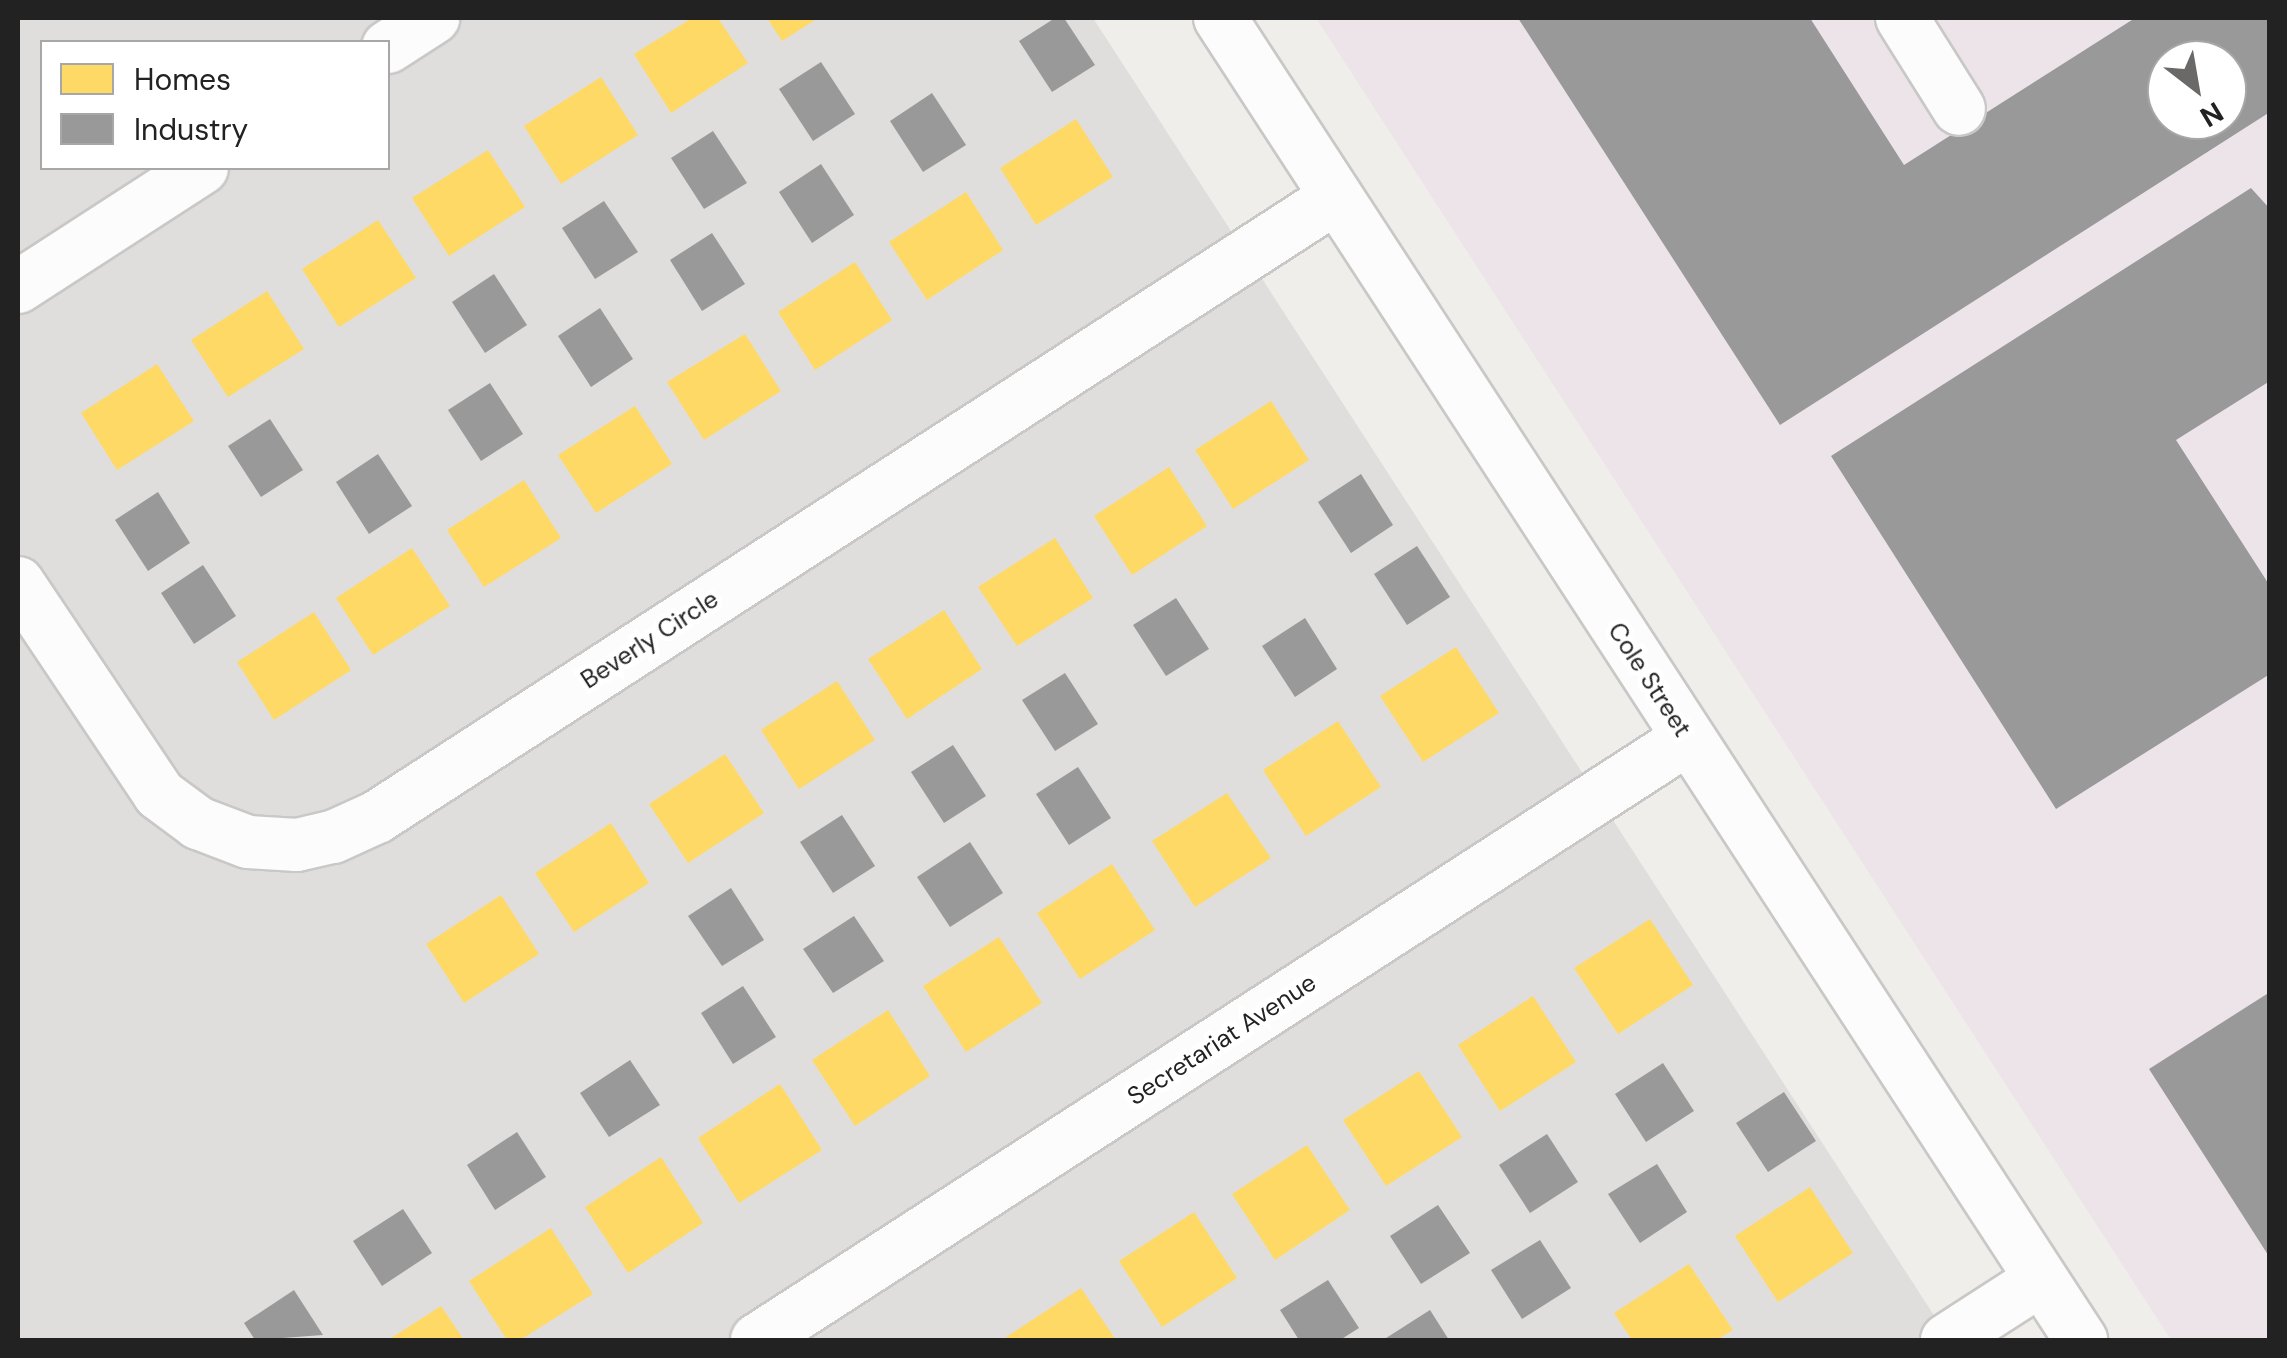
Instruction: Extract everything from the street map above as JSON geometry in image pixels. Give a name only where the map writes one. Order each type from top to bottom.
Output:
[{"type":"street","points":[[390,46],[434,18]]},
{"type":"street","name":"Cole Street","points":[[1220,18],[2080,1340]]},
{"type":"street","points":[[1902,18],[1959,110]]},
{"type":"street","points":[[18,286],[199,170]]},
{"type":"street","name":"Beverly Circle","points":[[18,583],[159,794],[198,823],[248,842],[297,844],[334,837],[377,817],[1336,198]]},
{"type":"street","name":"Secretariat Avenue","points":[[757,1340],[1687,739]]},
{"type":"street","points":[[1948,1340],[2040,1280]]},
{"type":"shaded area","points":[[18,18],[1093,18],[1950,1340],[18,1340]]},
{"type":"shaded area","points":[[1316,18],[2269,18],[2269,1340],[2171,1340]]},
{"type":"building: Homes","points":[[692,18],[718,18],[748,63],[671,113],[634,54]]},
{"type":"building: Homes","points":[[767,18],[818,18],[782,41]]},
{"type":"building: Homes","points":[[601,77],[638,135],[561,184],[524,126]]},
{"type":"building: Homes","points":[[1076,119],[1113,177],[1036,225],[1000,168]]},
{"type":"building: Homes","points":[[488,150],[525,207],[449,256],[412,198]]},
{"type":"building: Homes","points":[[966,192],[1003,250],[927,300],[889,242]]},
{"type":"building: Homes","points":[[378,220],[416,278],[339,327],[302,269]]},
{"type":"building: Homes","points":[[855,262],[892,320],[815,370],[778,312]]},
{"type":"building: Homes","points":[[267,291],[304,349],[228,397],[191,340]]},
{"type":"building: Homes","points":[[745,334],[781,391],[704,440],[667,382]]},
{"type":"building: Homes","points":[[157,364],[194,421],[117,470],[81,413]]},
{"type":"building: Homes","points":[[1271,401],[1309,460],[1233,509],[1195,450]]},
{"type":"building: Homes","points":[[635,406],[672,464],[596,513],[558,455]]},
{"type":"building: Homes","points":[[1169,467],[1207,526],[1132,575],[1094,516]]},
{"type":"building: Homes","points":[[524,480],[561,538],[484,587],[447,530]]},
{"type":"building: Homes","points":[[1055,538],[1093,598],[1017,646],[978,587]]},
{"type":"building: Homes","points":[[412,548],[450,606],[373,655],[336,598]]},
{"type":"building: Homes","points":[[944,610],[982,669],[907,719],[868,659]]},
{"type":"building: Homes","points":[[314,612],[351,670],[274,720],[237,662]]},
{"type":"building: Homes","points":[[1456,647],[1499,713],[1423,762],[1380,696]]},
{"type":"building: Homes","points":[[837,681],[875,740],[799,789],[761,730]]},
{"type":"building: Homes","points":[[1338,721],[1381,787],[1306,836],[1263,770]]},
{"type":"building: Homes","points":[[725,754],[764,813],[688,863],[649,804]]},
{"type":"building: Homes","points":[[1227,793],[1271,858],[1195,907],[1152,841]]},
{"type":"building: Homes","points":[[611,823],[649,883],[574,932],[535,873]]},
{"type":"building: Homes","points":[[1112,864],[1155,930],[1080,979],[1037,913]]},
{"type":"building: Homes","points":[[501,895],[539,954],[464,1003],[426,944]]},
{"type":"building: Homes","points":[[1650,919],[1693,985],[1618,1034],[1574,968]]},
{"type":"building: Homes","points":[[999,937],[1042,1003],[966,1052],[923,986]]},
{"type":"building: Homes","points":[[1533,996],[1576,1062],[1500,1111],[1458,1045]]},
{"type":"building: Homes","points":[[888,1010],[930,1076],[855,1126],[812,1060]]},
{"type":"building: Homes","points":[[1419,1071],[1462,1137],[1386,1186],[1343,1120]]},
{"type":"building: Homes","points":[[780,1084],[822,1150],[739,1203],[698,1138]]},
{"type":"building: Homes","points":[[1307,1145],[1350,1210],[1275,1260],[1232,1194]]},
{"type":"building: Homes","points":[[661,1157],[703,1223],[628,1273],[585,1207]]},
{"type":"building: Homes","points":[[1810,1187],[1853,1253],[1778,1302],[1735,1236]]},
{"type":"building: Homes","points":[[1194,1212],[1237,1278],[1162,1327],[1119,1261]]},
{"type":"building: Homes","points":[[551,1228],[593,1294],[520,1340],[507,1340],[469,1281]]},
{"type":"building: Homes","points":[[1689,1264],[1733,1330],[1716,1340],[1632,1340],[1614,1313]]},
{"type":"building: Homes","points":[[1081,1288],[1116,1340],[1008,1340],[1006,1337]]},
{"type":"building: Homes","points":[[441,1306],[464,1340],[388,1340]]},
{"type":"building: Industry","points":[[1055,18],[1064,18],[1095,65],[1052,92],[1019,41]]},
{"type":"building: Industry","points":[[1518,18],[1810,18],[1904,165],[2135,18],[2270,18],[2270,112],[2247,127],[2247,40],[2147,40],[2147,140],[2226,140],[1780,425]]},
{"type":"building: Industry","points":[[821,62],[855,114],[813,141],[779,89]]},
{"type":"building: Industry","points":[[932,93],[966,145],[923,172],[890,121]]},
{"type":"building: Industry","points":[[713,131],[747,183],[704,209],[671,158]]},
{"type":"building: Industry","points":[[821,164],[854,215],[812,243],[779,192]]},
{"type":"building: Industry","points":[[2251,188],[2270,209],[2270,381],[2176,440],[2270,586],[2270,674],[2056,809],[1831,456]]},
{"type":"building: Industry","points":[[604,201],[638,252],[595,279],[562,228]]},
{"type":"building: Industry","points":[[712,233],[745,284],[702,311],[670,260]]},
{"type":"building: Industry","points":[[494,274],[527,325],[485,353],[452,302]]},
{"type":"building: Industry","points":[[600,308],[633,359],[591,387],[558,336]]},
{"type":"building: Industry","points":[[490,383],[523,434],[481,461],[448,410]]},
{"type":"building: Industry","points":[[270,419],[303,470],[261,497],[228,446]]},
{"type":"building: Industry","points":[[378,454],[412,506],[369,534],[336,482]]},
{"type":"building: Industry","points":[[1361,474],[1393,525],[1351,553],[1318,502]]},
{"type":"building: Industry","points":[[158,492],[190,543],[148,571],[115,520]]},
{"type":"building: Industry","points":[[1417,546],[1450,597],[1407,625],[1374,574]]},
{"type":"building: Industry","points":[[203,565],[236,616],[194,644],[161,593]]},
{"type":"building: Industry","points":[[1176,598],[1209,649],[1166,676],[1133,625]]},
{"type":"building: Industry","points":[[1305,618],[1337,669],[1295,697],[1262,646]]},
{"type":"building: Industry","points":[[1065,673],[1098,724],[1055,751],[1022,700]]},
{"type":"building: Industry","points":[[953,745],[986,796],[944,823],[911,772]]},
{"type":"building: Industry","points":[[1078,767],[1111,818],[1069,845],[1036,794]]},
{"type":"building: Industry","points":[[842,815],[875,866],[833,893],[800,842]]},
{"type":"building: Industry","points":[[970,842],[1003,893],[950,927],[917,877]]},
{"type":"building: Industry","points":[[731,888],[764,940],[722,966],[688,916]]},
{"type":"building: Industry","points":[[854,916],[884,961],[833,993],[803,949]]},
{"type":"building: Industry","points":[[743,986],[776,1037],[733,1064],[701,1013]]},
{"type":"building: Industry","points":[[2270,992],[2270,1258],[2149,1069]]},
{"type":"building: Industry","points":[[630,1060],[660,1105],[609,1137],[580,1093]]},
{"type":"building: Industry","points":[[1663,1063],[1694,1111],[1646,1142],[1615,1094]]},
{"type":"building: Industry","points":[[1784,1092],[1816,1141],[1768,1172],[1736,1123]]},
{"type":"building: Industry","points":[[517,1132],[546,1177],[495,1210],[467,1165]]},
{"type":"building: Industry","points":[[1547,1134],[1578,1182],[1530,1213],[1499,1165]]},
{"type":"building: Industry","points":[[1657,1164],[1687,1212],[1640,1243],[1608,1194]]},
{"type":"building: Industry","points":[[1438,1205],[1470,1253],[1421,1284],[1390,1236]]},
{"type":"building: Industry","points":[[403,1209],[432,1253],[382,1286],[353,1241]]},
{"type":"building: Industry","points":[[1540,1240],[1571,1288],[1522,1319],[1491,1270]]},
{"type":"building: Industry","points":[[1328,1280],[1359,1328],[1340,1340],[1299,1340],[1280,1310]]},
{"type":"building: Industry","points":[[294,1290],[323,1335],[255,1340],[244,1323]]},
{"type":"building: Industry","points":[[1430,1310],[1449,1340],[1383,1340]]}]
